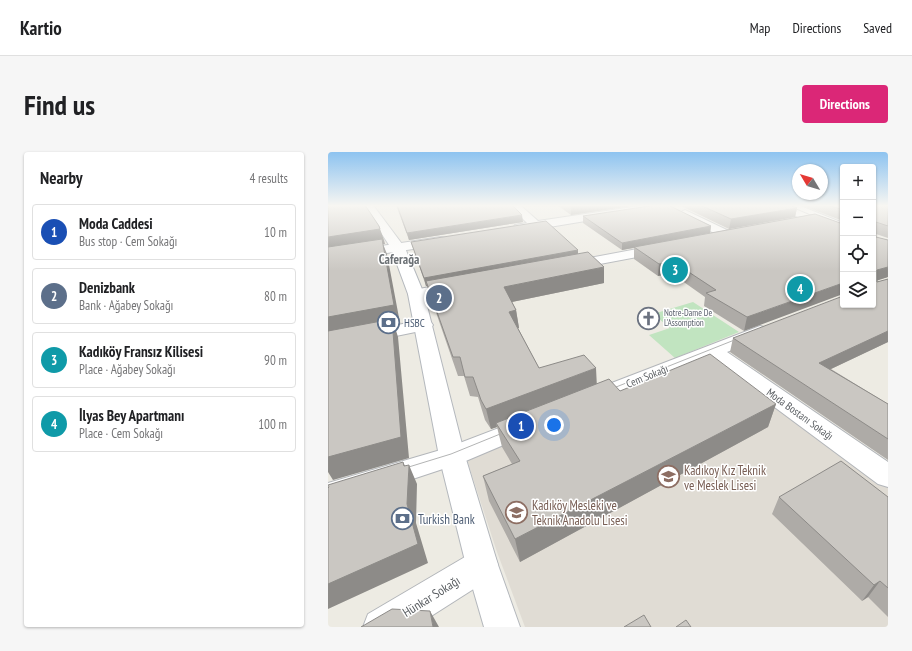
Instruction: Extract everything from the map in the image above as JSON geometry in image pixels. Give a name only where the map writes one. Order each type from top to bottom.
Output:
[{"type":"street","points":[[381,227],[398,248],[416,294],[452,456],[482,565],[502,627]]},
{"type":"street","points":[[504,230],[521,227]]},
{"type":"street","points":[[712,227],[727,235]]},
{"type":"street","points":[[707,239],[742,232]]},
{"type":"street","points":[[328,258],[451,239]]},
{"type":"street","points":[[555,268],[678,245]]},
{"type":"street","points":[[416,294],[470,284]]},
{"type":"street","points":[[328,344],[424,325]]},
{"type":"street","name":"Cem Sokağı","points":[[573,406],[777,325]]},
{"type":"street","name":"Moda Bostanı Sokağı","points":[[712,351],[888,476]]},
{"type":"street","points":[[328,495],[452,456],[544,418]]},
{"type":"street","name":"Hünkar Sokağı","points":[[381,627],[482,565]]},
{"type":"shaded area","name":"Kadıkoy Kız Teknik ve Meslek Lisesi","points":[[708,360],[888,487],[888,627],[525,627],[497,552],[466,457]]},
{"type":"green space","points":[[693,302],[739,332],[675,358],[649,335],[670,328],[653,314]]},
{"type":"building","points":[[328,227],[379,227],[380,229],[328,237]]},
{"type":"building","points":[[405,227],[444,227],[407,233]]},
{"type":"building","points":[[506,227],[553,227],[578,250],[424,278],[411,242]]},
{"type":"building","points":[[599,227],[705,227],[622,243]]},
{"type":"building","points":[[743,227],[840,227],[840,284],[747,317],[706,293],[716,290],[672,261],[659,264],[634,247]]},
{"type":"building","points":[[876,237],[888,240],[888,267],[877,270],[877,282],[888,279],[888,331],[819,363],[888,404],[888,439],[733,338],[840,297],[840,308],[876,308]]},
{"type":"building","points":[[382,239],[394,305],[328,317],[328,247]]},
{"type":"building","points":[[588,252],[604,267],[504,287],[516,310],[509,312],[539,368],[584,355],[596,368],[486,409],[481,400],[473,377],[465,377],[460,357],[453,357],[426,281]]},
{"type":"building","points":[[392,319],[401,437],[328,457],[328,331]]},
{"type":"building","points":[[710,354],[776,404],[515,539],[483,476],[520,461],[496,423],[609,379],[620,391]]},
{"type":"building","points":[[841,461],[888,497],[888,588],[880,581],[874,585],[779,497]]},
{"type":"building","points":[[403,462],[404,466],[409,465],[407,504],[418,544],[328,584],[328,485]]},
{"type":"building","points":[[392,609],[430,611],[433,627],[361,627]]},
{"type":"building","points":[[644,615],[651,627],[624,627]]},
{"type":"building","points":[[686,620],[691,627],[676,627]]},
{"type":"tram line","points":[[606,391],[742,337]]},
{"type":"tram line","points":[[399,470],[451,454],[510,430]]},
{"type":"place","name":"Kadıköy Fransız Kilisesi","points":[[675,270]]},
{"type":"place","name":"İlyas Bey Apartmanı","points":[[800,289]]},
{"type":"place","name":"Denizbank","points":[[439,298]]},
{"type":"place","name":"Notre-Dame De L'Assomption","points":[[649,318]]},
{"type":"place","name":"HSBC","points":[[388,323]]},
{"type":"place","name":"Moda Caddesi","points":[[521,426]]},
{"type":"place","name":"Kadıkoy Kız Teknik ve Meslek Lisesi","points":[[669,477]]},
{"type":"place","name":"Kadıköy Mesleki ve Teknik Anadolu Lisesi","points":[[516,512]]},
{"type":"place","name":"Turkish Bank","points":[[403,519]]},
{"type":"district","name":"Caferağa","points":[[399,259]]}]
